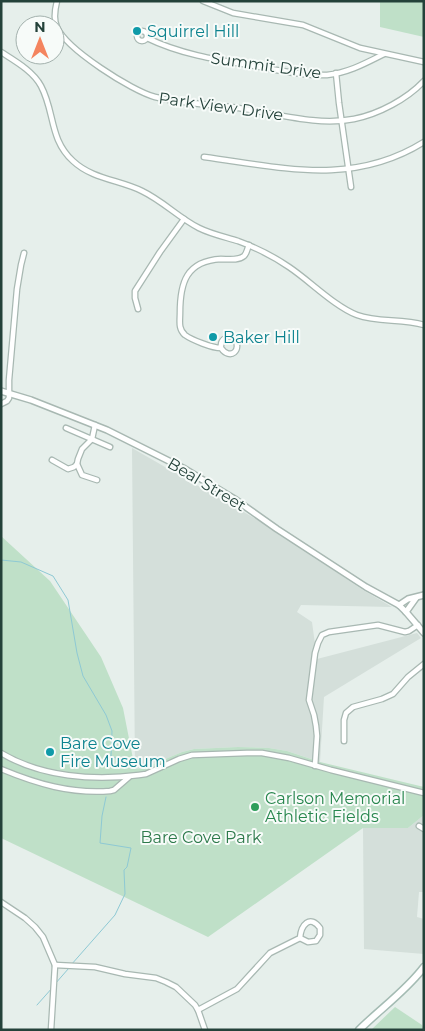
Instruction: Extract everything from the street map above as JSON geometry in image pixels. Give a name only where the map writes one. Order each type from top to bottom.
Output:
[{"type":"main road","points":[[358,1030],[401,992],[424,967]]},
{"type":"street","name":"Park View Drive","points":[[57,1],[55,18],[57,28],[73,46],[96,65],[137,91],[155,97],[192,103],[230,106],[312,120],[342,120],[355,119],[381,110],[406,96],[424,81]]},
{"type":"street","points":[[203,1],[233,13],[303,25],[360,48],[424,62]]},
{"type":"street","name":"Summit Drive","points":[[147,38],[183,52],[219,60],[290,72],[321,75],[355,69],[384,54]]},
{"type":"street","points":[[1,52],[37,79],[47,100],[56,136],[73,162],[86,171],[142,191],[200,229],[249,245],[264,252],[289,267],[354,314],[366,318],[408,321],[424,325]]},
{"type":"street","points":[[336,73],[350,187]]},
{"type":"street","points":[[204,156],[288,170],[318,171],[348,169],[374,164],[399,155],[424,142]]},
{"type":"street","points":[[138,309],[135,291],[184,219]]},
{"type":"street","points":[[221,348],[214,348],[183,333],[180,326],[180,296],[182,288],[187,276],[198,266],[212,260],[242,257],[249,245]]},
{"type":"street","points":[[1,404],[9,398],[17,289],[20,264],[24,253]]},
{"type":"street","name":"Beal Street","points":[[1,391],[31,400],[95,425],[183,468],[236,500],[277,529],[366,586],[399,605],[424,633]]},
{"type":"street","points":[[52,460],[71,469],[77,464],[80,454],[92,439],[95,425]]},
{"type":"street","points":[[66,428],[110,447]]},
{"type":"street","points":[[77,464],[82,475],[97,480]]},
{"type":"street","points":[[399,605],[408,599],[424,595]]},
{"type":"street","points":[[406,612],[417,598]]},
{"type":"street","points":[[315,766],[317,736],[314,715],[309,700],[315,653],[322,635],[329,632],[378,625],[405,632],[418,625]]},
{"type":"street","points":[[344,740],[344,720],[346,714],[353,707],[393,694],[408,677],[424,664]]},
{"type":"street","points":[[1,753],[33,767],[59,774],[89,778],[146,774],[188,756],[205,754],[270,754],[424,793]]},
{"type":"street","points":[[1,769],[43,785],[74,791],[114,790],[131,776]]},
{"type":"street","points":[[1,902],[35,927],[43,937],[55,966],[51,1030]]},
{"type":"street","points":[[306,923],[316,923],[320,928],[321,933],[316,941],[308,942],[300,938],[302,928],[306,923]]},
{"type":"street","points":[[198,1010],[237,989],[270,952],[300,938]]},
{"type":"street","points":[[55,966],[95,967],[161,980],[176,987],[192,1002],[198,1010],[204,1030]]},
{"type":"shaded area","points":[[132,448],[268,526],[363,590],[392,607],[301,605],[297,612],[312,622],[317,659],[417,633],[421,638],[324,697],[320,762],[287,751],[269,748],[238,747],[194,749],[144,768],[135,769]]},
{"type":"shaded area","points":[[424,815],[424,892],[419,892],[417,917],[424,919],[424,954],[364,949],[363,828],[408,828]]},
{"type":"green space","points":[[380,1],[424,1],[424,37],[380,27]]},
{"type":"green space","name":"Bare Cove Park","points":[[1,536],[50,581],[101,657],[123,708],[135,769],[144,768],[194,749],[269,748],[424,787],[424,815],[408,828],[363,828],[208,937],[1,838]]},
{"type":"green space","points":[[395,1007],[422,1025],[424,1030],[371,1030]]},
{"type":"waterway","points":[[1,560],[21,562],[53,576],[68,600],[83,676],[106,715],[112,731],[111,756],[122,761],[124,768]]},
{"type":"waterway","points":[[71,965],[115,915],[125,894],[124,870],[127,867],[131,848],[100,843],[102,816],[106,797]]},
{"type":"waterway","points":[[55,984],[69,968]]},
{"type":"waterway","points":[[37,1005],[53,987]]},
{"type":"place","name":"Squirrel Hill","points":[[137,31]]},
{"type":"place","name":"Baker Hill","points":[[213,337]]},
{"type":"place","name":"Bare Cove Fire Museum","points":[[50,752]]},
{"type":"place","name":"Carlson Memorial Athletic Fields","points":[[255,807]]}]
